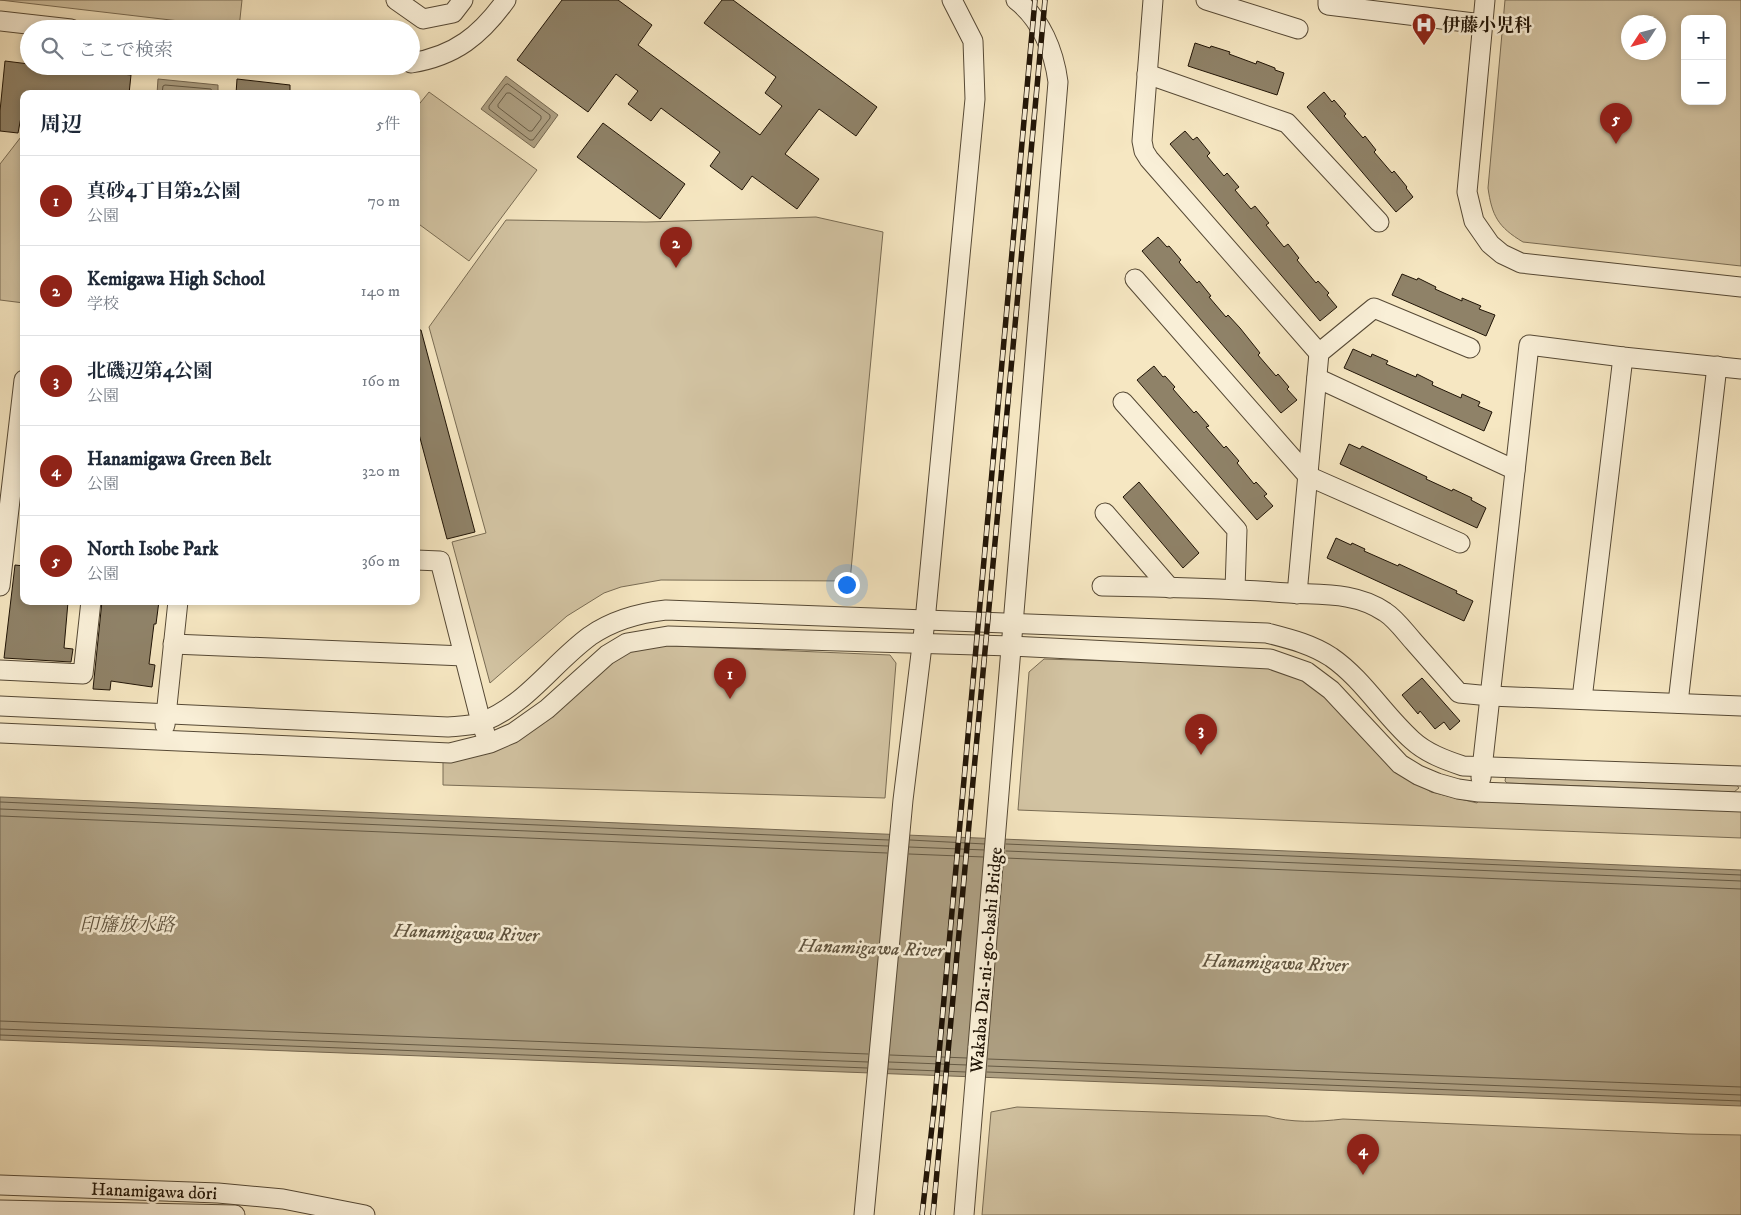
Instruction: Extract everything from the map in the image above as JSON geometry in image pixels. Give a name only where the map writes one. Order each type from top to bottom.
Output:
[{"type":"street","points":[[396,0],[423,19],[453,13],[463,0]]},
{"type":"street","points":[[420,61],[452,52],[492,19],[506,0]]},
{"type":"street","points":[[864,1215],[903,800],[925,621],[975,99],[973,41],[952,0]]},
{"type":"street","name":"Wakaba Dai-ni-go-bashi Bridge","points":[[964,1215],[1000,803],[1011,646],[1058,82],[1056,67],[1046,37],[1033,18],[1016,0]]},
{"type":"street","points":[[1153,0],[1142,141],[1144,152],[1319,353],[1297,594]]},
{"type":"street","points":[[1206,0],[1298,29]]},
{"type":"street","points":[[1328,0],[1328,5],[1482,24]]},
{"type":"street","points":[[1484,0],[1467,192],[1474,221],[1490,244],[1502,254],[1521,262],[1741,287]]},
{"type":"street","points":[[0,21],[20,23]]},
{"type":"street","points":[[1147,74],[1287,123],[1379,222]]},
{"type":"street","points":[[1135,279],[1308,476],[1460,543]]},
{"type":"street","points":[[1319,353],[1374,308],[1470,348]]},
{"type":"street","points":[[1479,792],[1529,345],[1741,369]]},
{"type":"street","points":[[1582,700],[1624,357]]},
{"type":"street","points":[[1678,703],[1717,366]]},
{"type":"street","points":[[1317,378],[1515,470]]},
{"type":"street","points":[[1123,402],[1237,530],[1235,589]]},
{"type":"street","points":[[0,586],[20,414]]},
{"type":"street","points":[[1105,513],[1170,588]]},
{"type":"street","points":[[420,560],[440,561],[481,722],[490,743]]},
{"type":"street","points":[[1102,586],[1235,589],[1348,597],[1370,604],[1386,612],[1459,693],[1490,696],[1741,706]]},
{"type":"street","points":[[0,670],[83,674],[91,605]]},
{"type":"street","points":[[163,741],[178,605]]},
{"type":"street","points":[[0,706],[448,727],[481,722],[502,712],[532,690],[591,636],[612,623],[641,613],[666,610],[925,621],[1013,622],[1267,633],[1302,642],[1331,657],[1349,672],[1412,741],[1443,759],[1463,766],[1741,776]]},
{"type":"street","points":[[0,733],[450,753],[490,743],[513,733],[547,709],[607,654],[627,643],[668,636],[1011,646],[1270,659],[1308,672],[1331,690],[1400,764],[1418,775],[1458,789],[1479,792],[1741,802]]},
{"type":"street","points":[[173,644],[464,656]]},
{"type":"street","name":"Hanamigawa dōri","points":[[0,1185],[218,1193],[283,1198],[365,1215]]},
{"type":"street","name":"Hanamigawa dōri","points":[[0,1210],[235,1215]]},
{"type":"shaded area","points":[[0,0],[242,0],[240,20],[171,20]]},
{"type":"shaded area","points":[[1505,0],[1741,0],[1741,266],[1523,242],[1502,226],[1492,206],[1488,188]]},
{"type":"shaded area","points":[[429,92],[537,170],[469,261],[420,225],[420,103]]},
{"type":"shaded area","points":[[20,138],[20,302],[0,300],[0,164]]},
{"type":"shaded area","points":[[816,217],[883,232],[850,581],[661,580],[621,587],[604,593],[567,616],[490,683],[452,542],[486,533],[429,327],[506,220],[646,222]]},
{"type":"shaded area","points":[[651,645],[890,655],[896,663],[885,798],[443,785],[443,760],[485,754],[624,651]]},
{"type":"shaded area","points":[[1044,659],[1272,666],[1301,677],[1331,702],[1365,741],[1395,768],[1431,792],[1477,803],[1481,797],[1741,808],[1741,838],[1018,810],[1029,672]]},
{"type":"shaded area","points":[[1506,775],[1736,784],[1739,788],[1734,792],[1507,783],[1505,781]]},
{"type":"shaded area","points":[[1017,1107],[1267,1116],[1285,1120],[1305,1121],[1343,1119],[1741,1135],[1741,1215],[982,1215],[991,1112]]},
{"type":"water","points":[[506,76],[558,115],[534,148],[481,109]]},
{"type":"water","points":[[158,79],[218,85],[218,90],[157,90]]},
{"type":"water","name":"印旛放水路","points":[[0,797],[1741,870],[1741,1106],[0,1040]]},
{"type":"building","points":[[562,0],[618,0],[652,25],[638,45],[760,135],[782,106],[765,93],[776,77],[704,23],[722,0],[733,0],[877,107],[856,136],[819,109],[785,154],[819,179],[797,209],[752,176],[742,190],[710,166],[720,152],[661,108],[651,121],[628,104],[638,91],[616,74],[588,112],[517,60]]},
{"type":"building","points":[[1195,43],[1230,52],[1229,54],[1256,64],[1257,61],[1284,73],[1277,95],[1188,66]]},
{"type":"building","points":[[5,61],[20,63],[20,75],[131,75],[129,90],[20,90],[20,122],[18,133],[0,131]]},
{"type":"building","points":[[237,79],[290,85],[290,90],[236,90]]},
{"type":"building","points":[[1324,92],[1346,114],[1344,116],[1363,138],[1365,136],[1376,150],[1374,152],[1392,173],[1394,171],[1413,197],[1396,212],[1307,107]]},
{"type":"building","points":[[603,123],[685,184],[660,219],[577,157]]},
{"type":"building","points":[[1185,131],[1193,140],[1197,137],[1210,153],[1207,156],[1224,176],[1227,173],[1239,187],[1235,190],[1251,209],[1255,206],[1269,223],[1266,225],[1284,247],[1288,244],[1299,258],[1297,260],[1316,283],[1318,281],[1329,293],[1327,295],[1337,307],[1320,321],[1170,144]]},
{"type":"building","points":[[1158,237],[1181,260],[1179,262],[1197,283],[1199,281],[1211,296],[1209,297],[1226,317],[1228,315],[1240,328],[1260,353],[1258,355],[1276,376],[1278,374],[1289,387],[1287,389],[1297,400],[1281,413],[1142,251]]},
{"type":"building","points":[[1402,274],[1417,280],[1418,278],[1436,287],[1435,289],[1462,301],[1462,298],[1481,306],[1479,309],[1495,315],[1486,336],[1392,295]]},
{"type":"building","points":[[420,330],[475,532],[447,539],[420,438]]},
{"type":"building","points":[[1353,349],[1371,357],[1372,354],[1388,361],[1386,364],[1416,377],[1417,374],[1433,382],[1432,385],[1461,398],[1462,394],[1480,402],[1478,406],[1492,412],[1484,431],[1344,368]]},
{"type":"building","points":[[1154,366],[1175,387],[1173,389],[1194,413],[1196,411],[1209,426],[1206,427],[1224,448],[1226,446],[1239,461],[1237,463],[1254,484],[1256,482],[1267,494],[1264,496],[1273,506],[1257,520],[1137,380]]},
{"type":"building","points":[[1349,444],[1360,449],[1362,446],[1427,477],[1426,479],[1472,498],[1471,500],[1486,508],[1477,528],[1340,464]]},
{"type":"building","points":[[1139,482],[1199,553],[1183,568],[1123,497]]},
{"type":"building","points":[[1336,538],[1351,545],[1352,543],[1365,549],[1364,551],[1398,566],[1399,564],[1457,591],[1456,593],[1473,601],[1464,621],[1327,558]]},
{"type":"building","points":[[15,565],[20,566],[20,605],[68,605],[64,648],[73,649],[71,662],[4,658]]},
{"type":"building","points":[[102,605],[158,605],[149,664],[155,665],[152,687],[111,681],[110,690],[93,689]]},
{"type":"building","points":[[1422,678],[1460,721],[1450,730],[1444,722],[1435,729],[1420,711],[1418,714],[1402,695]]},
{"type":"railway","points":[[922,1215],[934,1109],[1035,0]]},
{"type":"railway","points":[[933,1215],[1045,0]]},
{"type":"place","name":"伊藤小児科","points":[[1424,46]]},
{"type":"place","name":"North Isobe Park","points":[[1616,144]]},
{"type":"place","name":"Kemigawa High School","points":[[676,268]]},
{"type":"place","name":"真砂4丁目第2公園","points":[[730,699]]},
{"type":"place","name":"北磯辺第4公園","points":[[1201,755]]},
{"type":"place","name":"Hanamigawa Green Belt","points":[[1363,1175]]},
{"type":"water label","name":"Hanamigawa River","points":[[466,932]]},
{"type":"water label","name":"Hanamigawa River","points":[[871,947]]},
{"type":"water label","name":"Hanamigawa River","points":[[1275,962]]}]
